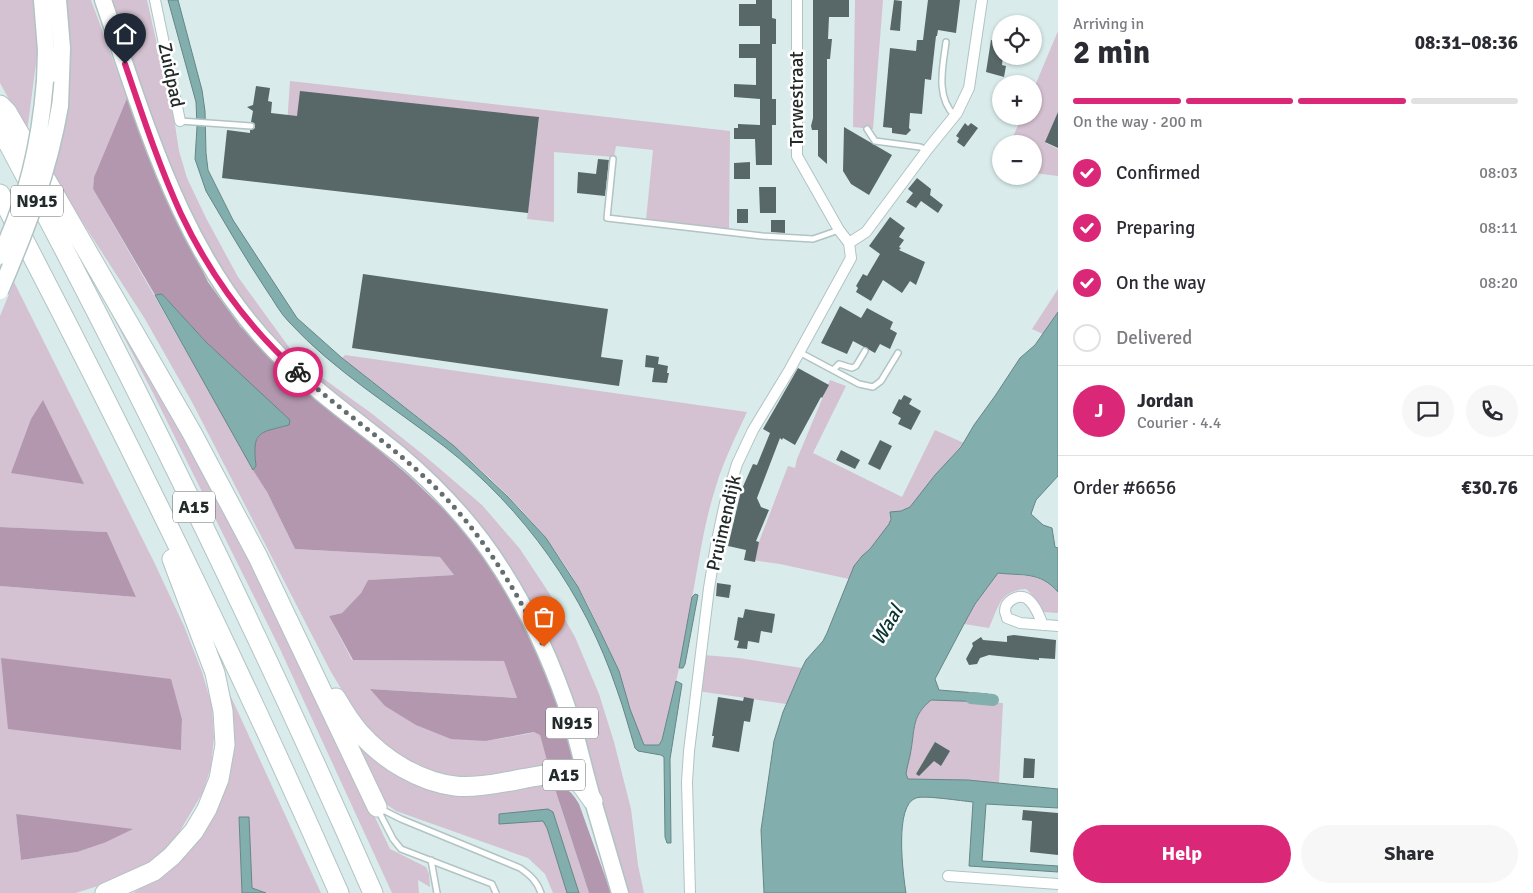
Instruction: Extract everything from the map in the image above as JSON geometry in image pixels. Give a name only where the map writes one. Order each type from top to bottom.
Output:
[{"type":"highway","name":"A15","points":[[0,105],[7,112],[192,432],[258,557],[377,807]]},
{"type":"highway","name":"A15","points":[[0,128],[154,422],[252,627],[373,893]]},
{"type":"highway","name":"A15","points":[[0,194],[139,466],[224,640],[339,893]]},
{"type":"highway","name":"A15","points":[[104,893],[154,871],[172,856],[194,831],[207,810],[219,779],[225,745],[224,711],[216,673],[139,466]]},
{"type":"highway","name":"A15","points":[[307,659],[324,679],[360,733],[384,755],[413,773],[437,783],[458,787],[561,774],[579,782],[593,801]]},
{"type":"main road","name":"N915","points":[[0,256],[30,179],[37,150],[45,81],[46,50],[42,0]]},
{"type":"main road","name":"N915","points":[[0,292],[23,238],[48,165],[60,106],[62,48],[58,0]]},
{"type":"main road","name":"N915","points":[[103,0],[168,182],[182,215],[216,275],[254,327],[277,353],[308,381],[402,457],[438,490],[471,527],[502,569],[526,610],[544,647],[571,721],[620,893]]},
{"type":"street","name":"Zuidpad","points":[[155,0],[180,121]]},
{"type":"street","name":"Tarwestraat","points":[[797,0],[796,152],[799,161],[849,243]]},
{"type":"street","points":[[849,243],[866,232],[927,150],[955,116],[969,88],[982,0]]},
{"type":"street","name":"Pruimendijk","points":[[690,893],[687,782],[689,751],[716,545],[725,503],[738,464],[753,430],[851,258],[849,243]]},
{"type":"street","points":[[1043,625],[1058,626]]},
{"type":"street","points":[[948,876],[1058,884]]},
{"type":"lane","points":[[946,42],[941,79],[946,106],[955,116]]},
{"type":"lane","points":[[180,121],[251,126]]},
{"type":"lane","points":[[867,129],[875,141],[920,147],[927,150]]},
{"type":"lane","points":[[613,159],[607,218],[762,236],[813,239],[840,230]]},
{"type":"lane","points":[[833,370],[839,364],[852,368],[856,366],[865,351]]},
{"type":"lane","points":[[799,352],[859,384],[873,387],[881,381],[898,353]]},
{"type":"lane","points":[[377,807],[401,819],[520,868],[531,876],[541,893]]},
{"type":"lane","name":"A15","points":[[377,807],[392,839],[401,849],[492,884],[496,893]]},
{"type":"lane","points":[[431,860],[437,893]]},
{"type":"shaded area","points":[[0,0],[36,0],[38,48],[27,132],[0,83]]},
{"type":"shaded area","points":[[63,0],[91,0],[127,98],[94,177],[93,189],[267,492],[295,549],[441,557],[454,575],[368,580],[361,593],[342,613],[329,616],[352,660],[505,661],[517,698],[370,689],[486,741],[534,732],[540,734],[550,772],[517,778],[444,778],[411,765],[386,748],[360,720],[331,672],[192,402],[145,319],[52,175]]},
{"type":"shaded area","points":[[108,0],[147,0],[179,151],[187,178],[238,277],[299,361],[371,413],[482,505],[520,549],[555,602],[575,637],[599,694],[614,742],[631,809],[638,865],[644,893],[626,893],[502,559],[351,410],[265,329],[235,290],[194,224],[144,102]]},
{"type":"shaded area","points":[[855,0],[883,0],[873,129],[853,127]]},
{"type":"shaded area","points":[[1058,31],[1058,117],[1046,143],[1058,149],[1058,176],[1042,174],[1042,135],[1014,135],[1018,125],[1042,125],[1042,75],[1039,75]]},
{"type":"shaded area","points":[[290,81],[730,131],[729,230],[646,220],[653,150],[616,146],[614,157],[554,152],[554,222],[527,219],[539,119],[429,105],[286,140]]},
{"type":"shaded area","points":[[127,98],[152,163],[208,282],[240,326],[271,357],[408,475],[456,521],[491,565],[521,612],[564,708],[578,766],[550,772],[540,735],[534,732],[486,741],[451,739],[416,725],[385,706],[370,689],[517,698],[504,661],[353,660],[329,616],[342,613],[361,593],[368,580],[454,575],[440,557],[295,549],[267,492],[253,470],[256,466],[255,446],[259,435],[289,425],[289,420],[206,342],[162,294],[155,295],[93,189],[94,177]]},
{"type":"shaded area","points":[[73,240],[258,569],[390,849],[426,867],[429,874],[430,887],[418,880],[419,893],[392,893],[280,649],[153,393]]},
{"type":"shaded area","points":[[14,282],[184,626],[202,672],[212,706],[214,737],[211,767],[203,792],[177,836],[163,853],[146,865],[119,879],[76,893],[0,893],[0,586],[136,597],[107,532],[0,527],[0,316]],"holes":[[[170,679],[182,719],[181,750]],[[16,814],[104,843],[76,852],[21,860]]]},
{"type":"shaded area","points":[[1058,289],[1058,312],[1043,334],[1032,329]]},
{"type":"shaded area","points":[[345,355],[747,412],[730,448],[711,501],[678,675],[662,740],[659,745],[644,745],[628,704],[618,669],[604,638],[579,588],[557,553],[502,490],[440,434],[342,358]]},
{"type":"shaded area","points":[[830,380],[846,386],[813,453],[902,497],[935,430],[964,443],[935,475],[910,507],[891,516],[889,524],[870,549],[858,560],[849,579],[752,560],[788,466],[795,468]]},
{"type":"shaded area","points":[[43,400],[84,484],[11,473],[31,419]]},
{"type":"shaded area","points":[[0,527],[107,532],[136,597],[0,586]]},
{"type":"shaded area","points":[[998,573],[1030,576],[1051,585],[1058,592],[1058,613],[1043,612],[1036,599],[1026,589],[1017,590],[1005,596],[1001,601],[989,628],[964,624],[975,604]]},
{"type":"shaded area","points":[[704,655],[739,658],[802,668],[786,704],[698,691]]},
{"type":"shaded area","points":[[1,658],[171,679],[182,719],[181,750],[8,729]]},
{"type":"shaded area","points":[[226,686],[321,893],[266,893],[252,888],[249,818],[239,817],[242,893],[133,893],[168,870],[211,816]]},
{"type":"shaded area","points":[[931,700],[1003,703],[999,783],[908,779],[906,774],[915,723],[920,712]]},
{"type":"shaded area","points":[[347,730],[368,755],[394,774],[423,786],[552,780],[589,893],[579,893],[553,812],[499,814],[499,823],[543,821],[547,828],[567,893],[553,893],[545,874],[528,858],[396,811],[383,802]]},
{"type":"shaded area","points":[[554,786],[569,791],[579,804],[611,893],[589,893]]},
{"type":"shaded area","points":[[16,814],[133,829],[104,843],[77,852],[21,860]]},
{"type":"water","points":[[168,0],[178,0],[202,90],[208,170],[233,220],[297,318],[342,358],[454,446],[508,497],[546,538],[578,587],[619,671],[630,709],[644,745],[659,745],[662,740],[676,681],[682,684],[670,759],[671,843],[667,843],[665,837],[664,757],[638,751],[635,748],[620,697],[604,655],[588,620],[549,556],[526,526],[474,471],[445,447],[364,388],[306,340],[277,307],[228,229],[206,191],[195,159],[196,102]]},
{"type":"water","points":[[162,294],[206,342],[290,420],[289,425],[259,435],[255,446],[256,466],[253,470],[155,295]]},
{"type":"water","name":"Waal","points":[[1058,312],[1058,476],[1036,500],[1031,514],[1043,525],[1052,528],[1055,547],[1058,548],[1058,592],[1051,585],[1037,578],[998,573],[975,604],[935,679],[939,690],[988,694],[988,702],[931,700],[920,711],[915,722],[906,774],[908,779],[968,780],[1058,789],[1058,808],[986,804],[982,861],[1058,866],[1058,872],[969,866],[973,802],[920,797],[909,803],[902,826],[902,856],[906,893],[764,893],[761,830],[774,741],[783,712],[806,660],[823,641],[854,566],[889,524],[891,519],[890,512],[901,511],[910,507],[935,475],[961,447],[1020,358],[1035,345]]},
{"type":"water","points":[[695,594],[698,595],[685,664],[683,668],[679,668],[692,597]]},
{"type":"water","points":[[548,809],[553,812],[579,893],[567,893],[547,828],[543,821],[499,824],[499,814]]},
{"type":"water","points":[[239,817],[249,817],[252,888],[266,893],[242,893]]},
{"type":"building","points":[[756,0],[772,0],[772,18],[776,19],[776,44],[772,44],[772,99],[776,99],[776,125],[772,125],[772,165],[756,165],[755,139],[734,139],[734,128],[738,128],[738,124],[760,125],[760,99],[734,97],[734,84],[756,85],[756,58],[739,58],[739,44],[760,44],[760,26],[739,26],[739,4],[756,4]]},
{"type":"building","points":[[813,0],[849,0],[849,17],[829,17],[828,39],[832,39],[830,59],[827,59],[827,164],[818,156],[818,130],[812,130],[811,126],[813,118]]},
{"type":"building","points":[[894,0],[902,1],[900,31],[890,30]]},
{"type":"building","points":[[928,0],[960,0],[956,33],[938,30],[931,80],[925,79],[922,114],[910,113],[909,128],[911,130],[906,135],[892,133],[892,128],[883,127],[890,48],[916,51],[917,40],[923,40]]},
{"type":"building","points":[[991,40],[992,65],[1006,66],[1004,75],[986,72]]},
{"type":"building","points":[[256,86],[270,88],[268,101],[272,102],[271,113],[297,116],[300,91],[539,117],[528,213],[222,178],[227,130],[250,133],[250,130],[255,128],[255,124],[251,122],[253,111],[247,107],[253,105]]},
{"type":"building","points":[[1058,112],[1058,148],[1045,142]]},
{"type":"building","points":[[965,123],[968,126],[971,123],[978,128],[964,147],[957,142],[959,138],[956,136]]},
{"type":"building","points":[[844,127],[892,155],[869,195],[851,184],[843,171]]},
{"type":"building","points":[[598,159],[609,160],[605,196],[577,193],[578,172],[596,174]]},
{"type":"building","points":[[750,162],[750,179],[734,179],[734,163]]},
{"type":"building","points":[[917,178],[931,189],[930,195],[943,205],[938,213],[921,201],[916,208],[906,202],[913,193],[908,189]]},
{"type":"building","points":[[759,187],[776,187],[776,213],[760,213]]},
{"type":"building","points":[[737,209],[748,209],[748,223],[737,223]]},
{"type":"building","points":[[890,217],[905,228],[899,237],[904,240],[899,250],[925,262],[916,285],[910,281],[902,293],[883,280],[871,301],[856,292],[858,288],[856,286],[863,274],[867,276],[880,254],[869,246]]},
{"type":"building","points":[[771,220],[785,220],[785,233],[771,232]]},
{"type":"building","points":[[363,274],[608,309],[601,357],[623,360],[619,386],[352,348]]},
{"type":"building","points":[[840,306],[861,318],[867,308],[893,322],[890,329],[897,333],[890,349],[880,344],[875,353],[853,341],[847,354],[821,343]]},
{"type":"building","points":[[646,355],[659,357],[658,364],[668,366],[667,383],[652,382],[654,368],[645,367]]},
{"type":"building","points":[[798,368],[829,385],[795,445],[780,438],[757,498],[761,507],[769,510],[756,541],[759,542],[755,562],[744,560],[746,550],[728,546],[741,491],[753,464],[757,465],[770,433],[763,429]]},
{"type":"building","points":[[904,395],[912,399],[909,404],[921,411],[911,430],[898,424],[901,418],[892,413],[899,399],[901,400]]},
{"type":"building","points":[[880,440],[892,446],[880,470],[868,464]]},
{"type":"building","points":[[841,450],[860,460],[855,469],[836,460]]},
{"type":"building","points":[[717,583],[731,585],[729,598],[716,596]]},
{"type":"building","points":[[745,609],[775,614],[772,633],[761,631],[759,643],[748,641],[747,649],[737,648],[739,641],[734,640],[738,617],[743,618]]},
{"type":"building","points":[[1014,635],[1056,640],[1055,659],[1039,658],[1039,660],[989,655],[980,658],[977,664],[969,665],[966,659],[973,646],[972,643],[981,637],[983,640],[1007,642],[1007,636]]},
{"type":"building","points":[[718,697],[743,701],[744,697],[754,699],[750,722],[744,721],[739,752],[712,747]]},
{"type":"building","points":[[935,742],[950,751],[941,766],[934,761],[919,776],[916,774]]},
{"type":"building","points":[[1024,758],[1035,759],[1034,778],[1023,778]]},
{"type":"building","points":[[1023,810],[1058,813],[1058,855],[1030,852],[1032,821],[1022,820]]},
{"type":"waterway","points":[[971,698],[993,700]]},
{"type":"way so far","points":[[298,372],[402,457],[438,490],[471,527],[502,569],[526,610],[544,647]]},
{"type":"route","points":[[125,64],[168,182],[182,215],[199,247],[232,300],[277,353],[298,372]]}]
